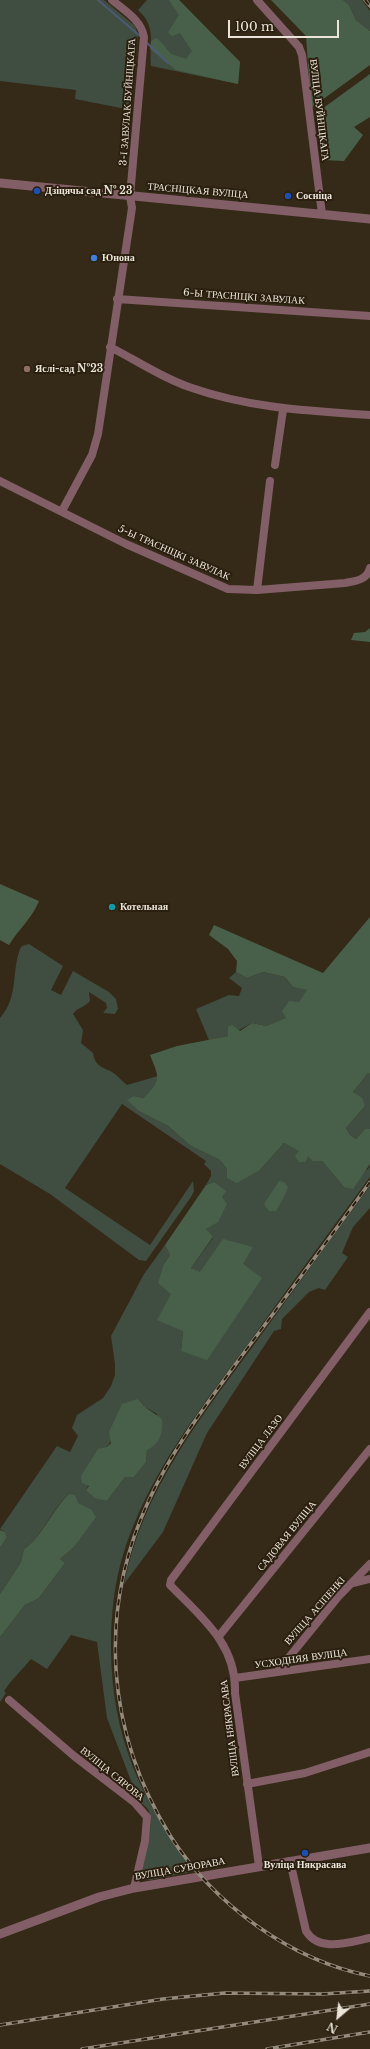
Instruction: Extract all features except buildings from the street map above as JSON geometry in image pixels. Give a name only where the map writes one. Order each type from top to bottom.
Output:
[{"type":"street","name":"3-І ЗАВУЛАК БУЙНІЦКАГА","points":[[62,511],[92,455],[98,434],[117,299],[132,208],[130,196],[144,37],[138,22],[112,0]]},
{"type":"street","name":"ВУЛІЦА БУЙНІЦКАГА","points":[[257,0],[299,47],[302,55],[322,214]]},
{"type":"street","name":"ТРАСНІЦКАЯ ВУЛІЦА","points":[[0,183],[370,219]]},
{"type":"street","name":"6-Ы ТРАСНІЦКІ ЗАВУЛАК","points":[[117,299],[370,316]]},
{"type":"street","points":[[110,347],[188,387],[230,400],[283,410],[370,416]]},
{"type":"street","points":[[275,466],[283,410]]},
{"type":"street","points":[[257,590],[270,480]]},
{"type":"street","name":"5-Ы ТРАСНІЦКІ ЗАВУЛАК","points":[[0,481],[126,544],[228,589],[257,590],[360,581],[369,573],[370,568]]},
{"type":"street","name":"ВУЛІЦА ЛАЗО","points":[[170,1585],[171,1580],[370,1312]]},
{"type":"street","name":"САДОВАЯ ВУЛІЦА","points":[[219,1636],[370,1449]]},
{"type":"street","name":"ВУЛІЦА АСІПЕНКІ","points":[[276,1672],[338,1597],[370,1564]]},
{"type":"street","points":[[353,1583],[370,1579]]},
{"type":"street","name":"ВУЛІЦА НЯКРАСАВА","points":[[170,1585],[219,1636],[228,1654],[235,1678],[234,1693],[258,1866]]},
{"type":"street","name":"УСХОДНЯЯ ВУЛІЦА","points":[[235,1678],[370,1659]]},
{"type":"street","name":"ВУЛІЦА СЯРОВА","points":[[8,1700],[74,1756],[134,1802],[148,1817],[145,1841],[134,1888]]},
{"type":"street","points":[[247,1784],[305,1773],[370,1752]]},
{"type":"street","name":"ВУЛІЦА СУВОРАВА","points":[[0,1934],[99,1897],[134,1888],[370,1848]]},
{"type":"street","points":[[290,1861],[306,1931],[309,1937],[315,1941],[330,1945],[370,1938]]},
{"type":"green space","points":[[0,0],[104,0],[135,26],[138,35],[131,110],[75,99],[76,90],[0,81]]},
{"type":"green space","points":[[147,0],[179,0],[240,62],[238,84],[151,66],[150,29],[144,16],[138,10]]},
{"type":"green space","points":[[169,0],[179,0],[240,62],[238,84],[176,70],[150,49],[151,41],[156,38],[171,54],[186,59],[192,51],[180,33],[172,36],[168,32],[179,15]]},
{"type":"green space","points":[[271,0],[343,0],[349,5],[356,20],[370,31],[370,65],[311,108],[306,36]]},
{"type":"green space","points":[[343,0],[362,0],[370,11],[370,31],[356,20],[349,5]]},
{"type":"green space","points":[[370,74],[370,117],[354,127],[363,135],[344,161],[323,160],[315,114]]},
{"type":"green space","points":[[370,628],[370,642],[351,640],[354,633],[365,632]]},
{"type":"green space","points":[[0,884],[39,901],[33,913],[9,945],[0,940]]},
{"type":"green space","points":[[370,917],[370,1074],[368,1073],[353,1092],[362,1098],[365,1106],[346,1128],[350,1135],[356,1139],[365,1129],[370,1129],[370,1164],[353,1189],[344,1187],[322,1161],[313,1161],[308,1156],[305,1162],[299,1162],[295,1156],[299,1151],[284,1143],[260,1170],[237,1183],[227,1178],[227,1169],[220,1160],[191,1146],[168,1126],[139,1111],[127,1100],[134,1096],[143,1098],[156,1083],[157,1074],[150,1055],[177,1046],[228,1036],[228,1027],[232,1025],[240,1031],[252,1023],[266,1026],[286,1018],[282,1011],[289,1001],[299,1002],[307,990],[293,987],[285,977],[263,972],[247,978],[236,972],[237,961],[228,949],[209,935],[214,925],[323,973]]},
{"type":"green space","points":[[29,944],[63,966],[51,990],[61,995],[73,971],[109,992],[116,999],[118,1009],[115,1014],[103,1013],[107,1008],[106,1003],[89,992],[90,1001],[73,1014],[83,1030],[81,1043],[93,1053],[95,1061],[100,1066],[114,1073],[127,1085],[158,1076],[155,1087],[143,1098],[134,1096],[139,1111],[168,1126],[191,1146],[220,1160],[227,1169],[260,1170],[284,1143],[322,1161],[344,1187],[369,1168],[370,1164],[370,1177],[176,1444],[146,1498],[133,1526],[123,1555],[115,1589],[111,1646],[112,1679],[123,1739],[145,1793],[177,1845],[196,1871],[150,1880],[146,1880],[140,1875],[150,1831],[150,1814],[141,1802],[130,1794],[133,1786],[107,1718],[97,1642],[71,1635],[47,1669],[31,1659],[4,1691],[6,1693],[0,1702],[0,1637],[25,1605],[39,1598],[65,1563],[60,1559],[73,1548],[91,1509],[77,1503],[69,1494],[62,1501],[31,1544],[24,1549],[21,1562],[0,1594],[0,1548],[7,1537],[5,1532],[0,1529],[57,1446],[70,1452],[78,1436],[72,1428],[77,1415],[103,1398],[111,1386],[115,1375],[115,1364],[111,1336],[144,1274],[165,1245],[170,1255],[164,1264],[171,1294],[183,1331],[181,1351],[243,1264],[252,1247],[200,1273],[191,1268],[213,1238],[206,1230],[222,1197],[214,1182],[206,1185],[211,1176],[211,1171],[204,1164],[206,1161],[122,1104],[65,1188],[150,1245],[193,1181],[194,1191],[191,1197],[146,1261],[139,1260],[50,1194],[0,1164],[0,1018],[10,1001],[17,958],[22,946]],"holes":[[[138,1399],[145,1407],[157,1414],[147,1450],[146,1462],[134,1477],[125,1477],[107,1501],[86,1490],[107,1447]]]},
{"type":"green space","points":[[236,972],[247,978],[263,972],[285,977],[293,987],[308,990],[287,1018],[266,1026],[252,1023],[228,1036],[209,1040],[196,1009],[229,995],[239,996],[242,988],[229,978]]},
{"type":"green space","points":[[368,1073],[370,1074],[370,1129],[365,1129],[356,1139],[350,1135],[346,1128],[365,1106],[353,1092]]},
{"type":"green space","points":[[279,1181],[284,1182],[288,1187],[276,1211],[269,1211],[264,1204]]},
{"type":"green space","points":[[214,1182],[226,1191],[222,1197],[227,1204],[218,1222],[206,1229],[213,1237],[191,1268],[200,1272],[223,1239],[253,1247],[243,1264],[262,1278],[207,1360],[181,1351],[183,1331],[157,1320],[171,1294],[158,1283],[164,1264],[170,1255],[165,1245],[206,1185]]},
{"type":"green space","points":[[370,1186],[370,1208],[353,1227],[342,1253],[348,1257],[325,1290],[319,1288],[309,1292],[282,1319],[281,1329],[274,1331],[207,1433],[163,1532],[124,1584],[133,1550],[144,1518],[176,1457],[213,1400]]},
{"type":"green space","points":[[138,1399],[145,1407],[162,1419],[160,1438],[155,1445],[147,1450],[146,1462],[134,1477],[125,1477],[107,1501],[95,1498],[86,1490],[89,1486],[82,1483],[81,1476],[98,1449],[107,1447],[111,1443],[109,1432],[122,1404]]},
{"type":"green space","points":[[69,1494],[75,1495],[78,1503],[91,1509],[96,1517],[73,1548],[60,1559],[65,1563],[39,1598],[25,1605],[0,1637],[0,1594],[21,1562],[24,1549],[37,1537],[57,1508]]},
{"type":"green space","points":[[0,1530],[5,1532],[7,1537],[0,1548]]},
{"type":"waterway","points":[[98,0],[140,36]]},
{"type":"waterway","points":[[146,42],[168,63]]},
{"type":"railway","points":[[365,0],[370,6]]},
{"type":"railway","points":[[370,1182],[181,1441],[149,1500],[132,1542],[121,1585],[116,1628],[116,1671],[122,1714],[133,1756],[149,1797],[171,1837],[189,1862],[209,1885],[232,1907],[283,1943],[311,1957],[340,1968],[370,1976]]},
{"type":"railway","points":[[0,2025],[163,1999],[225,1993],[322,1994],[370,1991]]},
{"type":"railway","points":[[82,2049],[370,2004]]},
{"type":"railway","points":[[267,2049],[370,2032]]},
{"type":"place","name":"Дзіцячы сад № 23","points":[[37,191]]},
{"type":"place","name":"Сосніца","points":[[288,196]]},
{"type":"place","name":"Юнона","points":[[94,258]]},
{"type":"place","name":"Яслі-сад №23","points":[[27,369]]},
{"type":"place","name":"Котельная","points":[[112,907]]},
{"type":"place","name":"Вуліца Някрасава","points":[[305,1853]]}]
